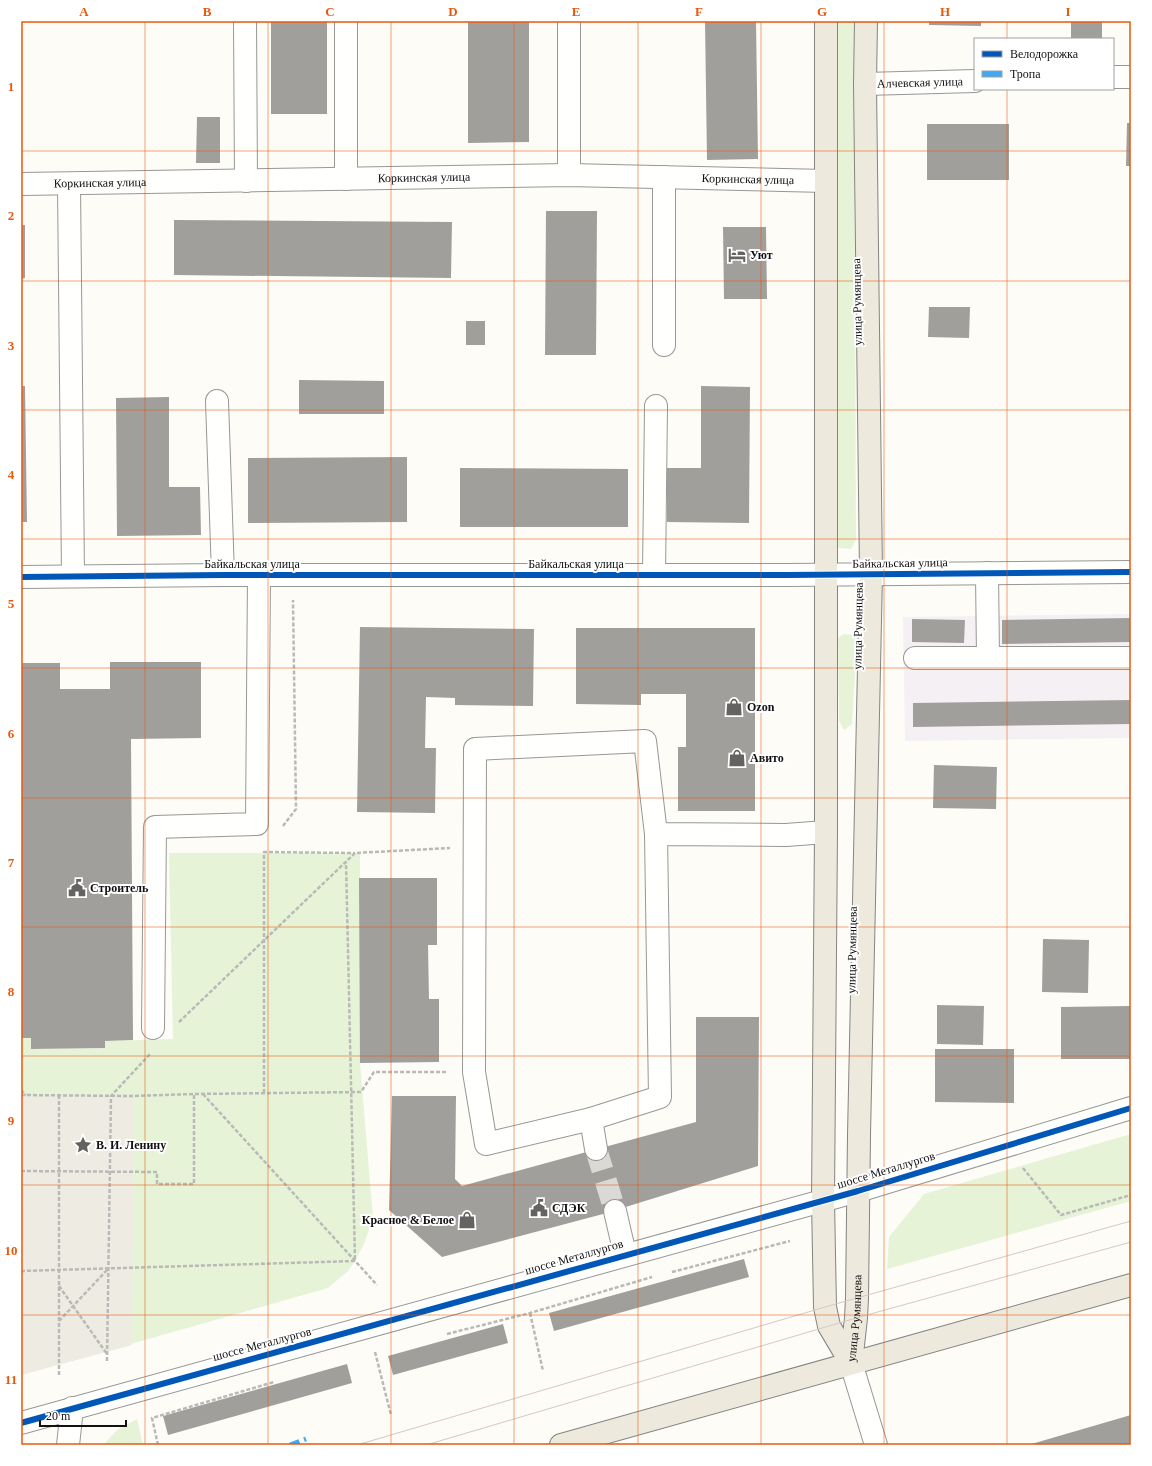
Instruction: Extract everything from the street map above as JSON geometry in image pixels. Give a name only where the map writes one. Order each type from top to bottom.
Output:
[{"type":"main road","name":"улица Румянцева","points":[[826,21],[826,832],[823,1200],[824,1307],[829,1326],[851,1363]]},
{"type":"main road","name":"улица Румянцева","points":[[851,1363],[856,1318],[871,574],[866,21]]},
{"type":"main road","points":[[561,1445],[1131,1285]]},
{"type":"street","points":[[246,21],[246,181]]},
{"type":"street","points":[[346,21],[346,179]]},
{"type":"street","points":[[568,175],[569,21]]},
{"type":"street","points":[[1114,77],[1131,76]]},
{"type":"street","name":"Алчевская улица","points":[[866,84],[974,81]]},
{"type":"street","name":"Коркинская улица","points":[[21,184],[568,175],[826,181]]},
{"type":"street","points":[[664,177],[664,345]]},
{"type":"street","points":[[69,184],[73,576]]},
{"type":"street","points":[[217,401],[222,575]]},
{"type":"street","points":[[654,575],[656,406]]},
{"type":"street","name":"Байкальская улица","points":[[21,577],[222,575],[826,575],[1131,572]]},
{"type":"street","points":[[987,573],[988,658]]},
{"type":"street","points":[[153,1028],[155,827],[258,824],[259,575]]},
{"type":"street","points":[[915,658],[1131,658]]},
{"type":"street","points":[[645,741],[656,834],[660,1097],[590,1119],[486,1144],[474,1072],[474,846],[475,749],[645,741]]},
{"type":"street","points":[[656,834],[786,835],[826,832]]},
{"type":"street","name":"шоссе Металлургов","points":[[21,1423],[625,1254],[858,1191],[1131,1108]]},
{"type":"street","points":[[590,1119],[596,1149]]},
{"type":"street","points":[[615,1211],[625,1254]]},
{"type":"street","points":[[851,1363],[876,1445]]},
{"type":"street","points":[[68,1445],[72,1408]]},
{"type":"path","points":[[282,828],[296,809],[293,596]]},
{"type":"path","points":[[264,1093],[264,852],[268,846]]},
{"type":"path","points":[[264,852],[355,853],[474,846]]},
{"type":"path","points":[[174,1027],[355,853]]},
{"type":"path","points":[[346,862],[355,1261]]},
{"type":"path","points":[[107,1361],[112,1096],[153,1050]]},
{"type":"path","points":[[21,1095],[133,1096],[361,1092],[374,1072],[474,1072]]},
{"type":"path","points":[[21,1090],[26,1095]]},
{"type":"path","points":[[21,1171],[157,1172],[157,1184],[194,1184],[194,1094]]},
{"type":"path","points":[[203,1094],[377,1285]]},
{"type":"path","points":[[59,1096],[59,1375]]},
{"type":"path","points":[[1005,1146],[1061,1215],[1131,1195]]},
{"type":"path","points":[[670,1272],[790,1241]]},
{"type":"path","points":[[21,1271],[355,1261]]},
{"type":"path","points":[[59,1321],[109,1269]]},
{"type":"path","points":[[442,1336],[530,1313],[655,1276]]},
{"type":"path","points":[[59,1286],[108,1354]]},
{"type":"path","points":[[530,1313],[543,1371]]},
{"type":"path","points":[[382,1350],[375,1352],[391,1415]]},
{"type":"path","points":[[158,1445],[152,1418],[278,1381]]},
{"type":"shaded area","points":[[1131,614],[1131,738],[905,741],[903,617]]},
{"type":"shaded area","points":[[21,1096],[133,1096],[132,1345],[21,1375]]},
{"type":"green space","points":[[835,21],[854,21],[856,540],[851,549],[839,548],[835,540]]},
{"type":"green space","points":[[844,634],[852,635],[857,642],[852,724],[844,730],[839,721],[838,638]]},
{"type":"green space","points":[[169,853],[360,853],[360,1063],[373,1218],[364,1244],[355,1261],[348,1271],[328,1288],[21,1375],[21,1038],[31,1038],[32,1049],[105,1048],[105,1041],[173,1039]]},
{"type":"green space","points":[[1131,1134],[1131,1201],[887,1269],[889,1237],[924,1194]]},
{"type":"green space","points":[[137,1419],[143,1445],[106,1445],[106,1442],[117,1430]]},
{"type":"building","points":[[271,21],[327,21],[327,114],[271,114]]},
{"type":"building","points":[[468,21],[529,21],[529,142],[468,143]]},
{"type":"building","points":[[705,21],[756,21],[758,159],[707,160]]},
{"type":"building","points":[[929,21],[981,21],[981,26],[929,25]]},
{"type":"building","points":[[1071,21],[1102,21],[1102,38],[1071,38]]},
{"type":"building","points":[[197,117],[220,117],[220,163],[196,163]]},
{"type":"building","points":[[1127,123],[1131,123],[1131,166],[1126,166]]},
{"type":"building","points":[[927,124],[1009,124],[1009,180],[927,180]]},
{"type":"building","points":[[546,211],[597,211],[596,355],[545,355]]},
{"type":"building","points":[[174,220],[452,222],[451,278],[174,275]]},
{"type":"building","points":[[21,225],[25,225],[25,278],[21,279]]},
{"type":"building","points":[[723,227],[766,227],[767,299],[724,299]]},
{"type":"building","points":[[929,307],[970,307],[969,338],[928,337]]},
{"type":"building","points":[[466,321],[485,321],[485,345],[466,345]]},
{"type":"building","points":[[299,380],[384,381],[384,414],[299,414]]},
{"type":"building","points":[[21,386],[25,386],[27,522],[21,522]]},
{"type":"building","points":[[701,386],[750,387],[749,523],[667,522],[667,468],[701,468]]},
{"type":"building","points":[[169,397],[169,487],[200,487],[201,535],[117,536],[116,398]]},
{"type":"building","points":[[407,457],[407,522],[248,523],[248,458]]},
{"type":"building","points":[[460,468],[628,469],[628,527],[460,527]]},
{"type":"building","points":[[1131,618],[1131,642],[1002,644],[1002,620]]},
{"type":"building","points":[[912,619],[965,620],[964,643],[912,642]]},
{"type":"building","points":[[360,627],[534,629],[533,706],[455,705],[455,698],[426,697],[425,748],[436,748],[435,813],[357,812]]},
{"type":"building","points":[[576,628],[755,628],[755,811],[678,811],[678,747],[686,747],[686,694],[641,694],[641,705],[576,704]]},
{"type":"building","name":"Строитель","points":[[110,662],[201,662],[201,738],[131,739],[133,1040],[105,1041],[105,1048],[31,1049],[31,1038],[21,1038],[21,663],[60,663],[60,689],[110,689]]},
{"type":"building","points":[[1131,700],[1131,724],[913,727],[913,703]]},
{"type":"building","points":[[934,765],[997,767],[996,809],[933,808]]},
{"type":"building","points":[[359,878],[437,878],[437,945],[428,945],[429,999],[439,999],[439,1062],[360,1063]]},
{"type":"building","points":[[1043,939],[1089,940],[1088,993],[1042,992]]},
{"type":"building","points":[[937,1005],[984,1006],[983,1045],[937,1044]]},
{"type":"building","points":[[1131,1006],[1131,1059],[1061,1059],[1061,1007]]},
{"type":"building","points":[[696,1017],[759,1017],[758,1166],[603,1214],[442,1257],[389,1210],[392,1096],[456,1096],[455,1179],[462,1186],[696,1122]]},
{"type":"building","points":[[935,1049],[1014,1049],[1014,1103],[935,1102]]},
{"type":"building","points":[[744,1259],[749,1277],[554,1331],[549,1313]]},
{"type":"building","points":[[503,1324],[508,1343],[393,1375],[388,1356]]},
{"type":"building","points":[[347,1364],[352,1383],[168,1435],[163,1416]]},
{"type":"building","points":[[1131,1415],[1131,1445],[1028,1445]]},
{"type":"tunnel","points":[[596,1149],[615,1211]]},
{"type":"tram line","points":[[357,1445],[825,1307],[1131,1221]]},
{"type":"tram line","points":[[426,1445],[856,1318],[1131,1242]]},
{"type":"marked path","points":[[290,1445],[306,1439]]},
{"type":"cycle path","points":[[21,577],[223,575],[787,575],[1131,572]]},
{"type":"cycle path","points":[[21,1423],[858,1191],[1131,1108]]},
{"type":"place","name":"Уют","points":[[737,255]]},
{"type":"place","name":"Ozon","points":[[734,707]]},
{"type":"place","name":"Авито","points":[[737,758]]},
{"type":"place","name":"Строитель","points":[[77,888]]},
{"type":"place","name":"В. И. Ленину","points":[[83,1145]]},
{"type":"place","name":"СДЭК","points":[[539,1208]]},
{"type":"place","name":"Красное & Белое","points":[[467,1220]]}]
